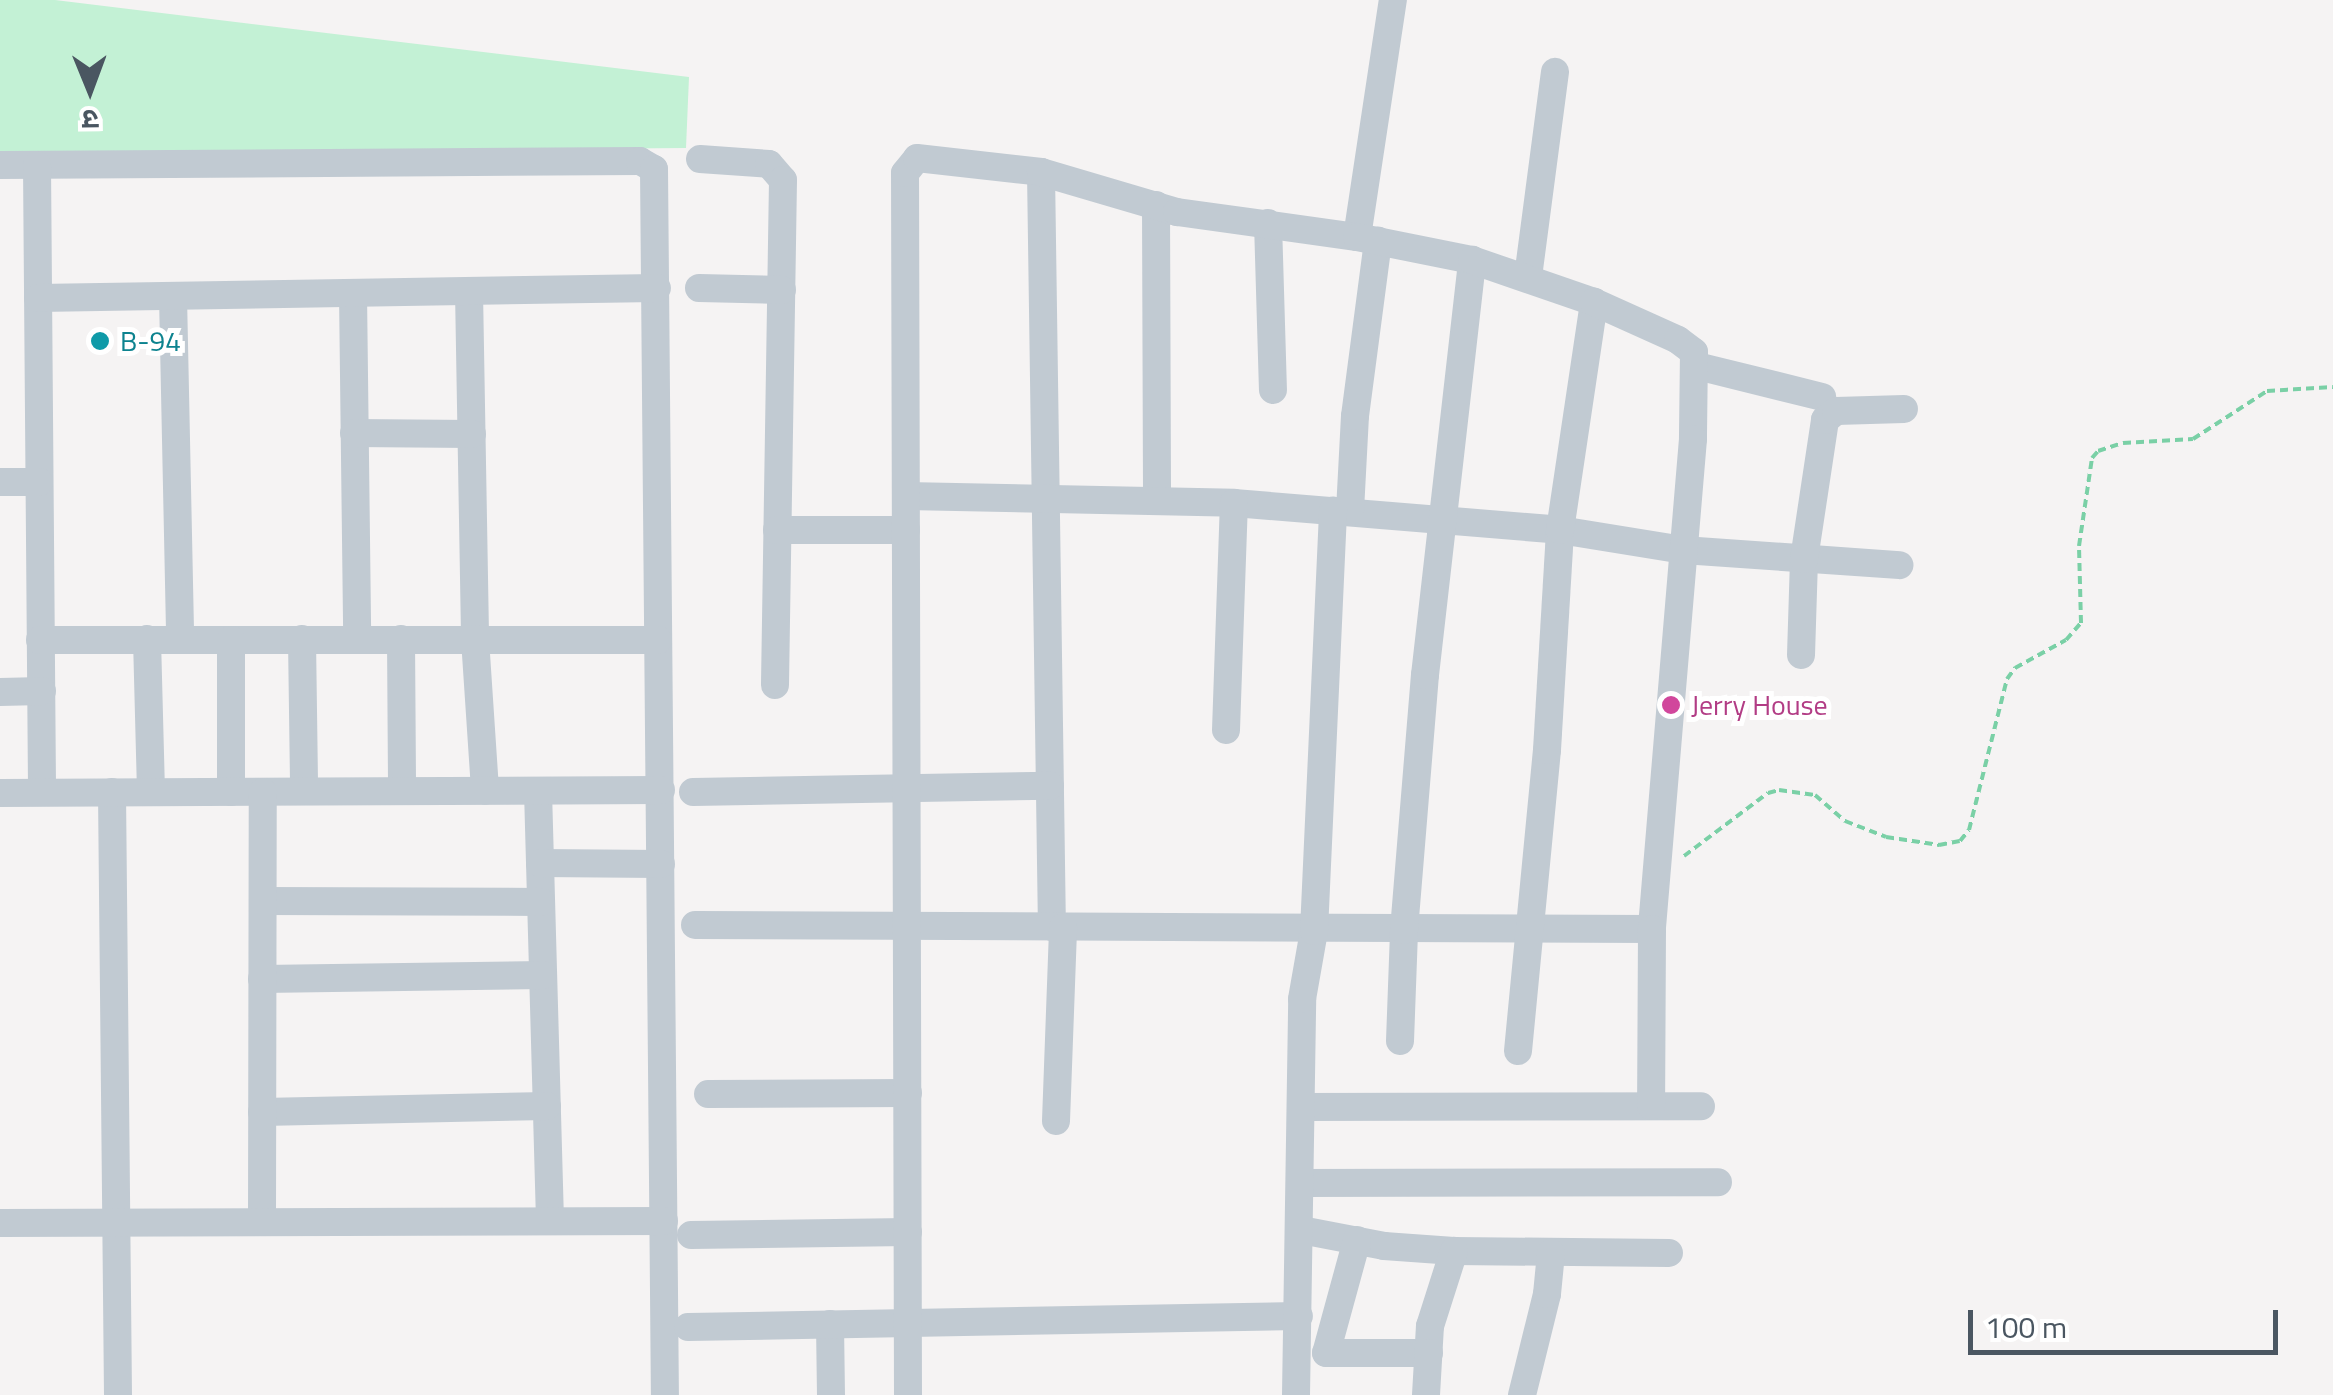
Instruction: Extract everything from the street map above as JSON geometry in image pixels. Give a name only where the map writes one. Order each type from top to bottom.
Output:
[{"type":"street","points":[[1296,1395],[1302,1000],[1314,931],[1341,511],[1357,397],[1367,239],[1393,0]]},
{"type":"street","points":[[1528,278],[1554,72]]},
{"type":"street","points":[[908,1395],[909,163],[927,155],[1041,172],[1194,215],[1367,239],[1472,260],[1594,302],[1688,346],[1697,366],[1660,873],[1652,929],[1651,1106]]},
{"type":"street","points":[[700,159],[768,164],[782,173],[775,685]]},
{"type":"street","points":[[0,165],[640,161],[650,164],[656,174],[666,1395]]},
{"type":"street","points":[[37,165],[42,792]]},
{"type":"street","points":[[1041,172],[1050,786],[1058,927],[1056,1120]]},
{"type":"street","points":[[1156,205],[1157,500]]},
{"type":"street","points":[[1268,223],[1273,390]]},
{"type":"street","points":[[1400,1041],[1404,930],[1442,521],[1472,260]]},
{"type":"street","points":[[38,298],[657,288]]},
{"type":"street","points":[[699,288],[782,290]]},
{"type":"street","points":[[469,291],[476,640],[485,790]]},
{"type":"street","points":[[352,293],[357,640]]},
{"type":"street","points":[[172,296],[180,640]]},
{"type":"street","points":[[1518,1051],[1547,750],[1560,530],[1594,302]]},
{"type":"street","points":[[1697,366],[1822,396]]},
{"type":"street","points":[[1801,654],[1804,559],[1826,417],[1836,411],[1904,409]]},
{"type":"street","points":[[354,433],[472,434]]},
{"type":"street","points":[[0,482],[39,482]]},
{"type":"street","points":[[906,496],[1234,503],[1560,530],[1683,550],[1899,566]]},
{"type":"street","points":[[1226,730],[1234,503]]},
{"type":"street","points":[[778,530],[906,530]]},
{"type":"street","points":[[147,639],[150,792]]},
{"type":"street","points":[[40,640],[658,640]]},
{"type":"street","points":[[230,640],[230,792]]},
{"type":"street","points":[[302,640],[304,791]]},
{"type":"street","points":[[401,640],[402,791]]},
{"type":"street","points":[[0,692],[42,691]]},
{"type":"street","points":[[693,792],[1050,786]]},
{"type":"street","points":[[0,792],[660,790]]},
{"type":"street","points":[[538,791],[550,1221]]},
{"type":"street","points":[[112,792],[118,1395]]},
{"type":"street","points":[[262,1222],[263,792]]},
{"type":"street","points":[[540,862],[661,864]]},
{"type":"street","points":[[262,901],[542,902]]},
{"type":"street","points":[[696,925],[1314,931],[1652,929]]},
{"type":"street","points":[[262,979],[543,975]]},
{"type":"street","points":[[708,1094],[908,1093]]},
{"type":"street","points":[[262,1112],[547,1106]]},
{"type":"street","points":[[1301,1106],[1701,1106]]},
{"type":"street","points":[[1300,1183],[1718,1182]]},
{"type":"street","points":[[0,1223],[664,1221]]},
{"type":"street","points":[[1301,1230],[1454,1251],[1668,1254]]},
{"type":"street","points":[[691,1236],[908,1232]]},
{"type":"street","points":[[1357,1240],[1326,1353],[1429,1353]]},
{"type":"street","points":[[1426,1395],[1432,1318],[1454,1251]]},
{"type":"street","points":[[1522,1395],[1547,1294],[1551,1253]]},
{"type":"street","points":[[688,1327],[1299,1316]]},
{"type":"street","points":[[830,1324],[831,1395]]},
{"type":"path","points":[[1660,873],[1768,793],[1779,790],[1815,794],[1845,820],[1870,832],[1939,845],[1960,841],[1969,830],[2008,678],[2016,668],[2066,640],[2081,623],[2079,546],[2092,458],[2098,451],[2123,443],[2193,439],[2267,391],[2333,387]]},
{"type":"green space","points":[[0,0],[55,0],[689,77],[686,148],[0,154]]},
{"type":"place","name":"B-94","points":[[100,341]]},
{"type":"place","name":"Jerry House","points":[[1671,705]]}]
